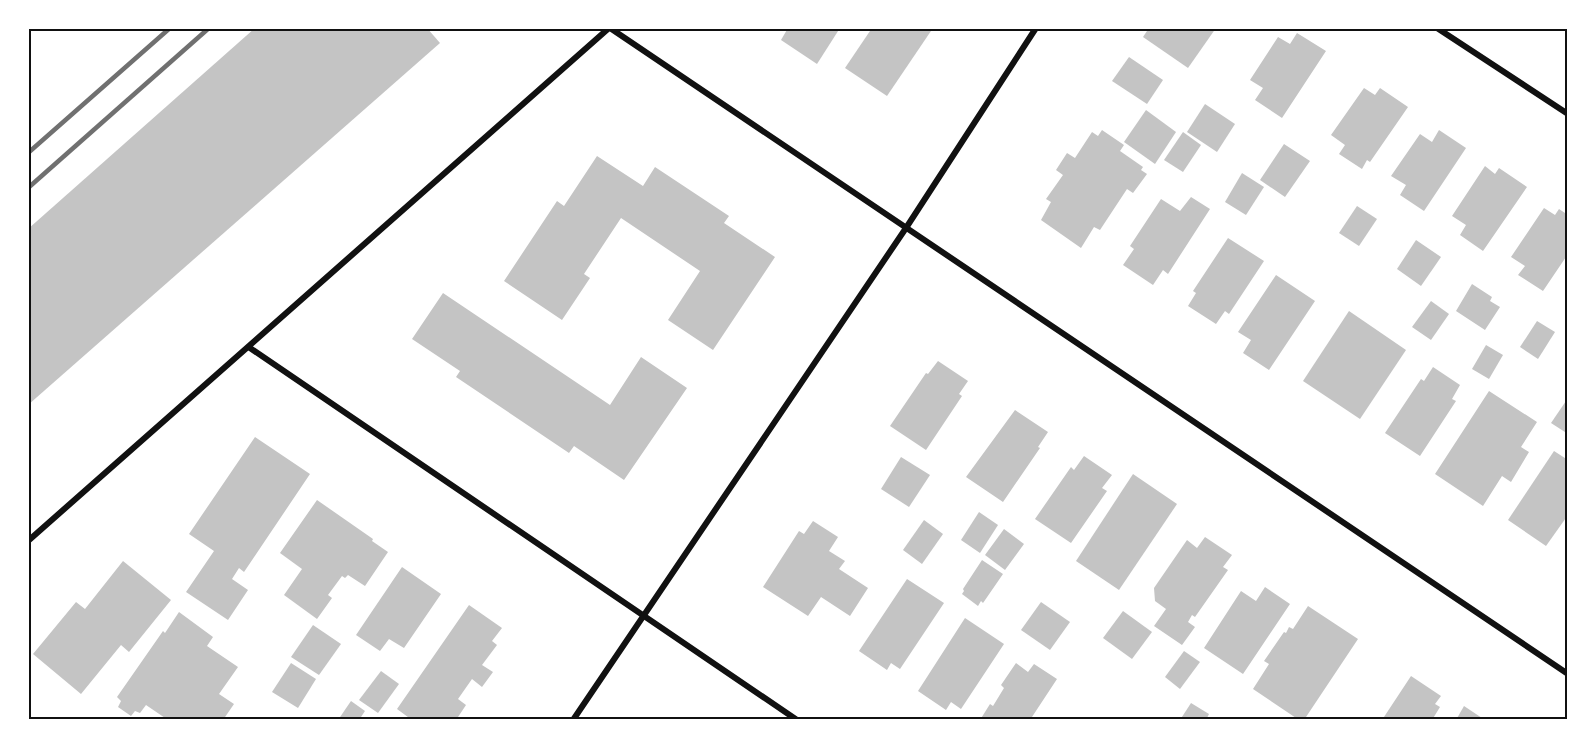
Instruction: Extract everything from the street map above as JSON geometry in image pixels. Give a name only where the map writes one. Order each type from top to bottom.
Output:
[{"type":"street","points":[[28,541],[250,348],[610,28],[1568,674]]},
{"type":"street","points":[[573,720],[906,228],[1036,28]]},
{"type":"street","points":[[1437,28],[1568,114]]},
{"type":"street","points":[[250,348],[797,720]]},
{"type":"building","points":[[255,28],[427,28],[440,43],[28,405],[28,229]]},
{"type":"building","points":[[788,28],[840,28],[817,64],[781,40]]},
{"type":"building","points":[[872,28],[933,28],[887,96],[845,68]]},
{"type":"building","points":[[1149,28],[1216,28],[1188,68],[1143,37]]},
{"type":"building","points":[[1297,33],[1326,51],[1282,118],[1255,100],[1263,88],[1250,80],[1278,37],[1290,44]]},
{"type":"building","points":[[1129,57],[1163,80],[1147,104],[1112,81]]},
{"type":"building","points":[[1364,88],[1375,95],[1380,88],[1408,107],[1370,162],[1367,160],[1362,169],[1339,154],[1345,145],[1331,135]]},
{"type":"building","points":[[1205,104],[1235,124],[1217,152],[1187,132]]},
{"type":"building","points":[[1146,110],[1176,132],[1155,164],[1124,142]]},
{"type":"building","points":[[1102,130],[1124,145],[1120,151],[1143,167],[1141,170],[1147,174],[1133,193],[1127,189],[1100,230],[1094,227],[1081,248],[1041,220],[1051,202],[1046,199],[1063,175],[1056,170],[1067,153],[1075,158],[1092,132],[1098,136]]},
{"type":"building","points":[[1439,130],[1466,148],[1424,211],[1400,195],[1406,185],[1391,176],[1420,134],[1432,142]]},
{"type":"building","points":[[1183,132],[1201,145],[1183,172],[1164,160]]},
{"type":"building","points":[[1284,144],[1310,161],[1285,197],[1260,180]]},
{"type":"building","points":[[597,156],[643,186],[655,167],[729,216],[724,223],[775,257],[713,350],[668,320],[700,271],[621,218],[584,274],[590,278],[562,320],[504,281],[557,201],[564,206]]},
{"type":"building","points":[[1485,166],[1495,174],[1499,168],[1527,187],[1483,251],[1460,235],[1466,225],[1452,216]]},
{"type":"building","points":[[1242,173],[1264,187],[1246,215],[1225,202]]},
{"type":"building","points":[[1191,197],[1210,209],[1168,274],[1163,270],[1153,285],[1123,265],[1134,249],[1130,246],[1161,199],[1180,211]]},
{"type":"building","points":[[1357,206],[1377,219],[1359,246],[1339,233]]},
{"type":"building","points":[[1544,208],[1555,215],[1559,209],[1568,215],[1568,254],[1543,291],[1518,275],[1525,266],[1511,257]]},
{"type":"building","points":[[1228,238],[1264,261],[1229,314],[1225,311],[1216,324],[1188,306],[1196,293],[1193,291]]},
{"type":"building","points":[[1416,240],[1441,257],[1421,286],[1397,269]]},
{"type":"building","points":[[1276,275],[1315,301],[1269,370],[1243,353],[1251,340],[1238,332]]},
{"type":"building","points":[[1472,284],[1492,297],[1490,301],[1500,307],[1485,330],[1456,311]]},
{"type":"building","points":[[443,293],[610,405],[641,357],[687,388],[624,480],[574,446],[569,453],[456,377],[460,371],[412,339]]},
{"type":"building","points":[[1431,301],[1449,314],[1431,340],[1412,327]]},
{"type":"building","points":[[1349,311],[1406,350],[1360,419],[1303,381]]},
{"type":"building","points":[[1537,321],[1555,332],[1538,359],[1520,347]]},
{"type":"building","points":[[1486,345],[1503,355],[1489,379],[1472,369]]},
{"type":"building","points":[[938,361],[968,381],[959,394],[962,396],[926,450],[890,426],[926,373],[928,374]]},
{"type":"building","points":[[1433,367],[1460,385],[1452,399],[1456,401],[1420,456],[1385,433],[1421,379],[1424,381]]},
{"type":"building","points":[[1489,391],[1537,422],[1521,447],[1529,452],[1511,482],[1502,476],[1483,506],[1435,474]]},
{"type":"building","points":[[1568,398],[1568,434],[1551,423]]},
{"type":"building","points":[[1015,410],[1048,432],[1038,447],[1040,448],[1003,502],[966,477]]},
{"type":"building","points":[[255,437],[310,474],[244,572],[239,568],[232,579],[248,590],[228,620],[186,592],[214,551],[189,534]]},
{"type":"building","points":[[1554,451],[1568,460],[1568,515],[1546,546],[1508,520]]},
{"type":"building","points":[[1084,456],[1112,475],[1102,488],[1107,491],[1071,543],[1035,519],[1071,467],[1074,470]]},
{"type":"building","points":[[901,457],[930,475],[909,507],[881,489]]},
{"type":"building","points":[[1133,474],[1177,504],[1119,590],[1076,561]]},
{"type":"building","points":[[317,500],[388,552],[365,586],[348,575],[345,578],[342,576],[328,595],[332,598],[317,619],[284,595],[302,569],[280,553]]},
{"type":"building","points":[[979,512],[998,525],[980,553],[961,540]]},
{"type":"building","points":[[924,520],[943,534],[922,564],[903,550]]},
{"type":"building","points":[[813,521],[838,537],[829,551],[845,561],[839,569],[868,588],[850,616],[821,597],[808,616],[763,587],[799,531],[804,534]]},
{"type":"building","points":[[1004,529],[1024,544],[1005,570],[985,555]]},
{"type":"building","points":[[1205,537],[1232,555],[1223,567],[1228,570],[1195,617],[1192,615],[1188,622],[1195,627],[1182,645],[1154,626],[1166,609],[1155,601],[1154,588],[1187,540],[1197,548]]},
{"type":"building","points":[[982,560],[1003,574],[983,603],[981,601],[978,606],[962,594]]},
{"type":"building","points":[[123,561],[171,600],[129,652],[121,645],[81,694],[33,654],[76,602],[85,609]]},
{"type":"building","points":[[402,567],[441,594],[404,648],[389,639],[380,651],[356,635]]},
{"type":"building","points":[[907,579],[944,603],[900,669],[891,663],[887,670],[859,651]]},
{"type":"building","points":[[1265,587],[1290,604],[1243,674],[1204,648],[1241,591],[1256,601]]},
{"type":"building","points":[[1041,602],[1070,622],[1050,650],[1021,630]]},
{"type":"building","points":[[469,605],[502,628],[492,641],[497,645],[482,665],[493,672],[482,687],[472,679],[458,699],[466,705],[456,720],[412,720],[397,709]]},
{"type":"building","points":[[1308,606],[1358,639],[1304,720],[1299,720],[1253,689],[1269,664],[1264,661],[1284,632],[1286,633],[1289,627],[1293,629]]},
{"type":"building","points":[[1123,611],[1152,632],[1132,659],[1103,638]]},
{"type":"building","points":[[179,612],[213,637],[207,646],[238,667],[219,694],[234,704],[223,720],[168,720],[146,705],[140,713],[135,711],[131,716],[118,707],[121,701],[117,697]]},
{"type":"building","points":[[965,618],[1004,644],[961,709],[951,702],[946,710],[918,691]]},
{"type":"building","points":[[313,625],[341,644],[319,675],[291,657]]},
{"type":"building","points":[[1184,651],[1200,662],[1180,689],[1165,677]]},
{"type":"building","points":[[291,663],[316,679],[298,708],[272,692]]},
{"type":"building","points":[[1016,663],[1028,672],[1034,664],[1057,679],[1030,720],[980,720],[990,704],[993,706],[1004,688],[1001,685]]},
{"type":"building","points":[[381,671],[399,684],[378,713],[359,700]]},
{"type":"building","points":[[1411,676],[1441,696],[1435,704],[1440,707],[1432,720],[1382,720]]},
{"type":"building","points":[[351,701],[365,711],[359,720],[338,720]]},
{"type":"building","points":[[1191,703],[1209,714],[1206,720],[1180,720]]},
{"type":"building","points":[[1464,706],[1485,720],[1456,720]]},
{"type":"railway","points":[[28,153],[170,28]]},
{"type":"railway","points":[[28,188],[209,28]]}]
